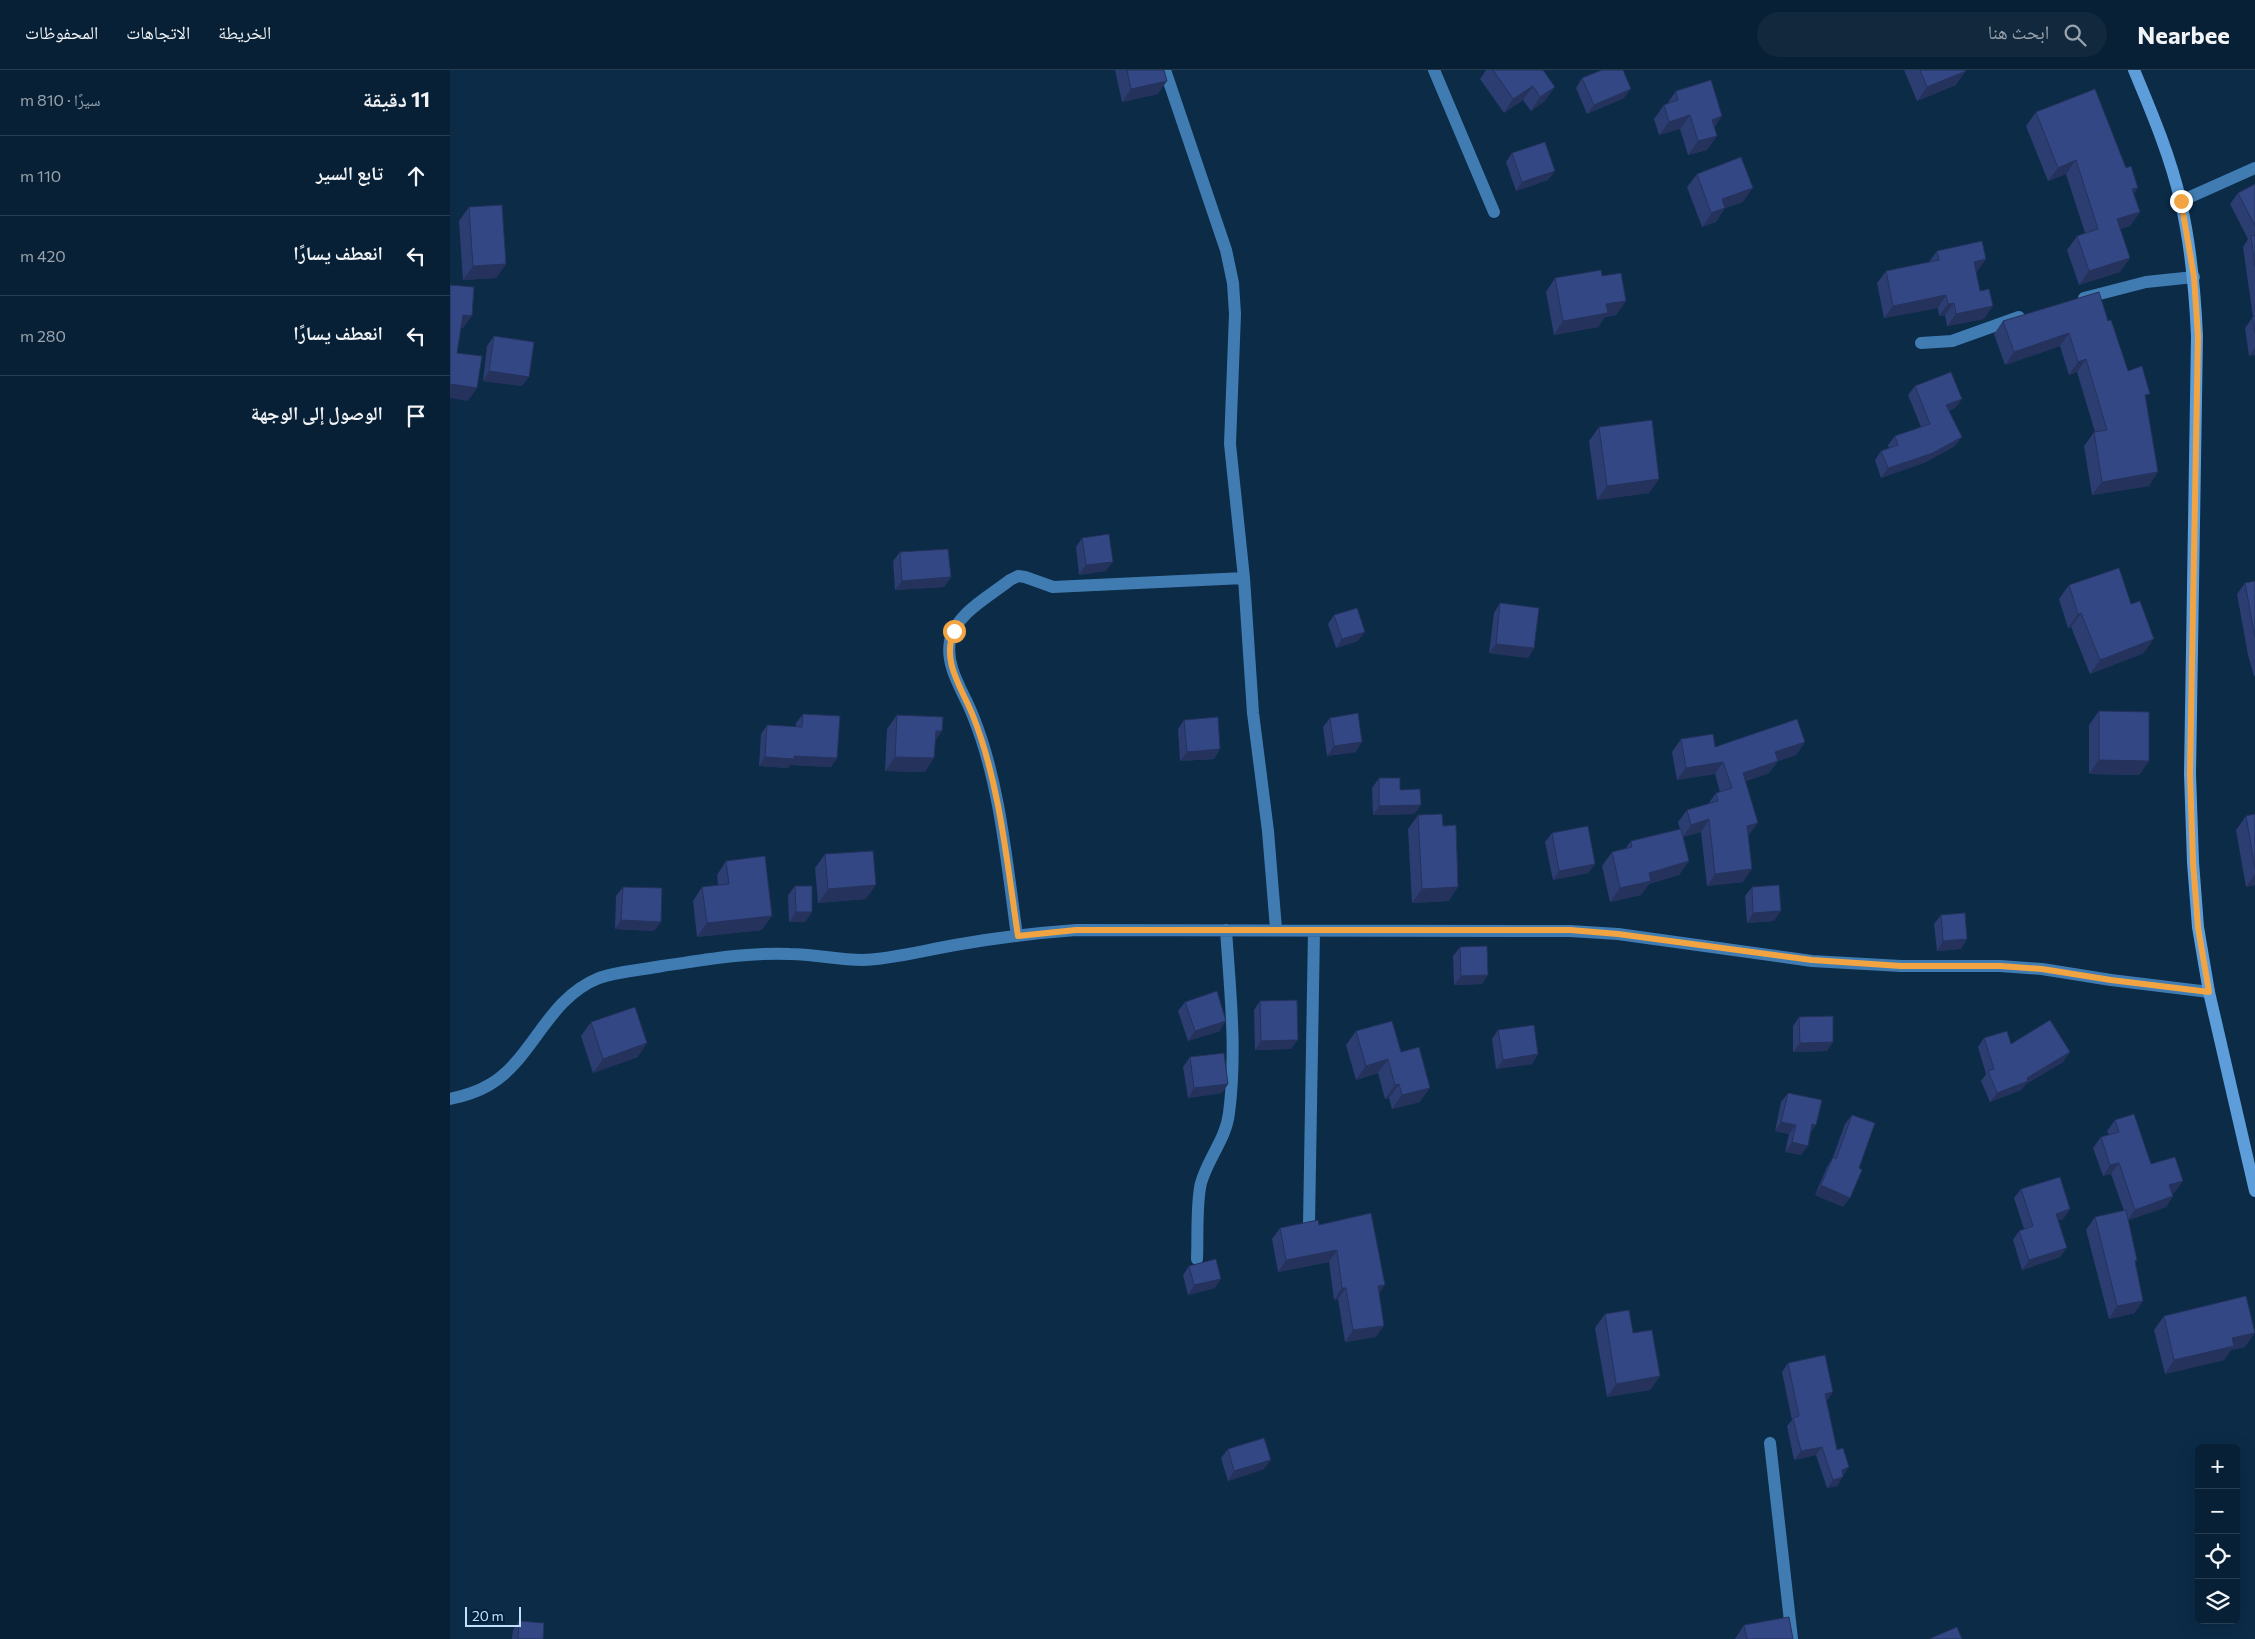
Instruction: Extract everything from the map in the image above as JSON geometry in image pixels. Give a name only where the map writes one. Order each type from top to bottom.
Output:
[{"type":"main road","points":[[2134,70],[2181,201],[2194,277],[2198,336],[2190,774],[2193,862],[2198,927],[2209,992],[2255,1191]]},
{"type":"street","points":[[1165,70],[1226,250],[1232,283],[1235,314],[1230,444],[1244,578],[1253,713],[1268,830],[1276,929]]},
{"type":"street","points":[[1434,70],[1494,212]]},
{"type":"street","points":[[2181,201],[2255,168]]},
{"type":"street","points":[[2074,301],[2146,282],[2194,277]]},
{"type":"street","points":[[1921,343],[1952,341],[2031,313]]},
{"type":"street","points":[[1018,936],[988,763],[973,716],[949,657],[950,640],[960,620],[1010,580],[1018,576],[1053,587],[1244,578]]},
{"type":"street","points":[[450,1099],[468,1095],[490,1084],[516,1061],[550,1015],[581,988],[598,978],[715,958],[766,954],[791,954],[863,960],[1018,936],[1076,930],[1570,930],[1618,934],[1812,960],[1901,966],[2000,966],[2042,969],[2209,992]]},
{"type":"street","points":[[1197,1259],[1200,1186],[1205,1170],[1223,1136],[1229,1114],[1232,1070],[1226,930]]},
{"type":"street","points":[[1309,1224],[1314,931]]},
{"type":"street","points":[[1770,1443],[1792,1639]]},
{"type":"building","points":[[1127,70],[1164,70],[1167,81],[1131,89]]},
{"type":"building","points":[[1493,70],[1543,70],[1555,87],[1540,97],[1533,86],[1513,99]]},
{"type":"building","points":[[1602,70],[1623,70],[1631,89],[1594,105],[1582,78]]},
{"type":"building","points":[[1920,70],[1965,70],[1966,71],[1927,87]]},
{"type":"building","points":[[1711,80],[1722,116],[1712,120],[1717,136],[1698,141],[1690,115],[1669,122],[1664,105],[1678,100],[1676,91]]},
{"type":"building","points":[[2095,89],[2126,168],[2131,166],[2138,188],[2132,189],[2140,212],[2117,219],[2130,258],[2089,271],[2077,236],[2098,229],[2076,160],[2058,168],[2036,112]]},
{"type":"building","points":[[1545,142],[1555,171],[1522,182],[1512,153]]},
{"type":"building","points":[[1741,157],[1753,188],[1722,199],[1725,208],[1711,213],[1697,174]]},
{"type":"building","points":[[2255,184],[2255,226],[2238,193]]},
{"type":"building","points":[[502,205],[506,264],[473,266],[469,207]]},
{"type":"building","points":[[2255,235],[2255,267],[2251,236]]},
{"type":"building","points":[[1982,241],[1986,259],[1974,262],[1980,291],[1989,289],[1993,306],[1956,314],[1954,303],[1948,304],[1946,295],[1893,306],[1886,271],[1939,260],[1937,251]]},
{"type":"building","points":[[1601,270],[1602,276],[1621,273],[1626,301],[1606,304],[1608,313],[1563,321],[1555,278]]},
{"type":"building","points":[[450,285],[474,287],[472,316],[463,315],[457,353],[482,356],[477,388],[450,384]]},
{"type":"building","points":[[2099,292],[2108,321],[2111,320],[2128,371],[2142,366],[2150,394],[2145,395],[2158,472],[2102,482],[2094,432],[2107,430],[2086,359],[2078,362],[2069,333],[2014,352],[2003,321]]},
{"type":"building","points":[[2255,316],[2255,333],[2252,317]]},
{"type":"building","points":[[494,336],[534,342],[529,377],[489,371]]},
{"type":"building","points":[[1951,372],[1962,399],[1946,405],[1962,437],[1933,453],[1888,468],[1881,451],[1898,445],[1895,436],[1930,424],[1915,386]]},
{"type":"building","points":[[1652,420],[1659,479],[1607,486],[1599,427]]},
{"type":"building","points":[[1109,534],[1113,562],[1086,565],[1082,538]]},
{"type":"building","points":[[948,549],[951,577],[902,581],[900,552]]},
{"type":"building","points":[[2119,568],[2131,604],[2140,601],[2154,639],[2100,660],[2081,613],[2078,614],[2069,585]]},
{"type":"building","points":[[2255,581],[2255,637],[2245,583]]},
{"type":"building","points":[[1500,603],[1539,608],[1534,648],[1496,644]]},
{"type":"building","points":[[1357,608],[1365,632],[1342,639],[1334,615]]},
{"type":"building","points":[[2099,711],[2149,712],[2149,761],[2099,760]]},
{"type":"building","points":[[1358,713],[1362,742],[1334,746],[1330,718]]},
{"type":"building","points":[[803,714],[840,716],[837,758],[794,756],[794,759],[765,757],[767,725],[802,727]]},
{"type":"building","points":[[897,715],[943,717],[942,731],[936,731],[934,758],[895,757]]},
{"type":"building","points":[[1218,717],[1220,749],[1187,752],[1184,720]]},
{"type":"building","points":[[1797,719],[1805,742],[1775,752],[1778,761],[1743,773],[1758,823],[1747,826],[1752,869],[1715,874],[1709,819],[1691,825],[1687,810],[1718,801],[1716,793],[1732,788],[1723,762],[1686,768],[1681,739],[1713,734],[1715,747]]},
{"type":"building","points":[[1379,778],[1400,778],[1400,790],[1420,789],[1421,805],[1379,806]]},
{"type":"building","points":[[1442,814],[1443,826],[1456,825],[1458,887],[1422,889],[1418,815]]},
{"type":"building","points":[[2255,814],[2255,868],[2246,816]]},
{"type":"building","points":[[1588,826],[1595,864],[1559,871],[1552,833]]},
{"type":"building","points":[[1681,829],[1689,861],[1649,873],[1651,881],[1620,888],[1612,852],[1632,847],[1631,841]]},
{"type":"building","points":[[873,851],[876,885],[828,889],[825,854]]},
{"type":"building","points":[[765,856],[772,916],[707,923],[702,887],[729,884],[726,861]]},
{"type":"building","points":[[1779,885],[1781,911],[1753,913],[1752,887]]},
{"type":"building","points":[[795,886],[812,886],[812,912],[796,912]]},
{"type":"building","points":[[623,887],[662,888],[661,922],[621,920]]},
{"type":"building","points":[[1965,913],[1967,939],[1943,941],[1941,915]]},
{"type":"building","points":[[1487,946],[1488,975],[1461,976],[1460,947]]},
{"type":"building","points":[[1217,991],[1226,1021],[1195,1031],[1185,1002]]},
{"type":"building","points":[[1297,1000],[1298,1040],[1261,1041],[1260,1001]]},
{"type":"building","points":[[635,1007],[647,1043],[603,1059],[591,1022]]},
{"type":"building","points":[[1833,1016],[1833,1042],[1800,1043],[1799,1017]]},
{"type":"building","points":[[2050,1020],[2070,1052],[2027,1078],[2028,1081],[1997,1093],[1988,1071],[1994,1069],[1984,1038],[2007,1031],[2011,1044]]},
{"type":"building","points":[[1392,1021],[1401,1052],[1419,1047],[1430,1088],[1402,1095],[1399,1084],[1395,1085],[1388,1059],[1366,1066],[1356,1031]]},
{"type":"building","points":[[1534,1025],[1538,1054],[1503,1060],[1498,1030]]},
{"type":"building","points":[[1224,1053],[1228,1084],[1194,1088],[1190,1057]]},
{"type":"building","points":[[1788,1093],[1822,1100],[1816,1125],[1812,1124],[1808,1146],[1792,1142],[1796,1125],[1781,1122]]},
{"type":"building","points":[[2134,1114],[2151,1164],[2175,1157],[2183,1181],[2169,1185],[2173,1196],[2135,1210],[2119,1163],[2110,1165],[2101,1137],[2119,1132],[2115,1120]]},
{"type":"building","points":[[1852,1115],[1875,1123],[1859,1168],[1862,1170],[1850,1198],[1821,1185],[1833,1157],[1836,1159]]},
{"type":"building","points":[[2060,1177],[2070,1209],[2056,1214],[2067,1248],[2029,1260],[2019,1231],[2033,1226],[2021,1189]]},
{"type":"building","points":[[2126,1210],[2137,1260],[2135,1261],[2143,1301],[2117,1306],[2095,1217]]},
{"type":"building","points":[[1371,1213],[1385,1285],[1378,1286],[1384,1326],[1353,1330],[1346,1288],[1342,1288],[1337,1250],[1286,1260],[1280,1228],[1318,1220],[1319,1225]]},
{"type":"building","points":[[1216,1259],[1221,1279],[1194,1285],[1189,1266]]},
{"type":"building","points":[[2246,1296],[2255,1333],[2232,1338],[2234,1346],[2174,1360],[2164,1316]]},
{"type":"building","points":[[1629,1310],[1633,1333],[1652,1330],[1660,1376],[1616,1384],[1605,1314]]},
{"type":"building","points":[[1825,1355],[1833,1392],[1825,1394],[1837,1450],[1843,1448],[1849,1467],[1842,1470],[1843,1477],[1833,1480],[1822,1447],[1801,1451],[1793,1418],[1799,1416],[1788,1363]]},
{"type":"building","points":[[1264,1438],[1271,1460],[1234,1471],[1228,1449]]},
{"type":"building","points":[[1789,1617],[1793,1639],[1747,1639],[1744,1625]]},
{"type":"building","points":[[519,1621],[544,1623],[543,1639],[518,1639]]},
{"type":"building","points":[[1957,1627],[1962,1639],[1929,1639]]},
{"type":"route","points":[[954,631],[950,640],[949,657],[962,693],[973,716],[988,763],[1018,936],[1076,930],[1570,930],[1618,934],[1812,960],[1901,966],[2000,966],[2042,969],[2209,992],[2198,927],[2193,862],[2190,774],[2198,336],[2194,277],[2181,201]]}]
